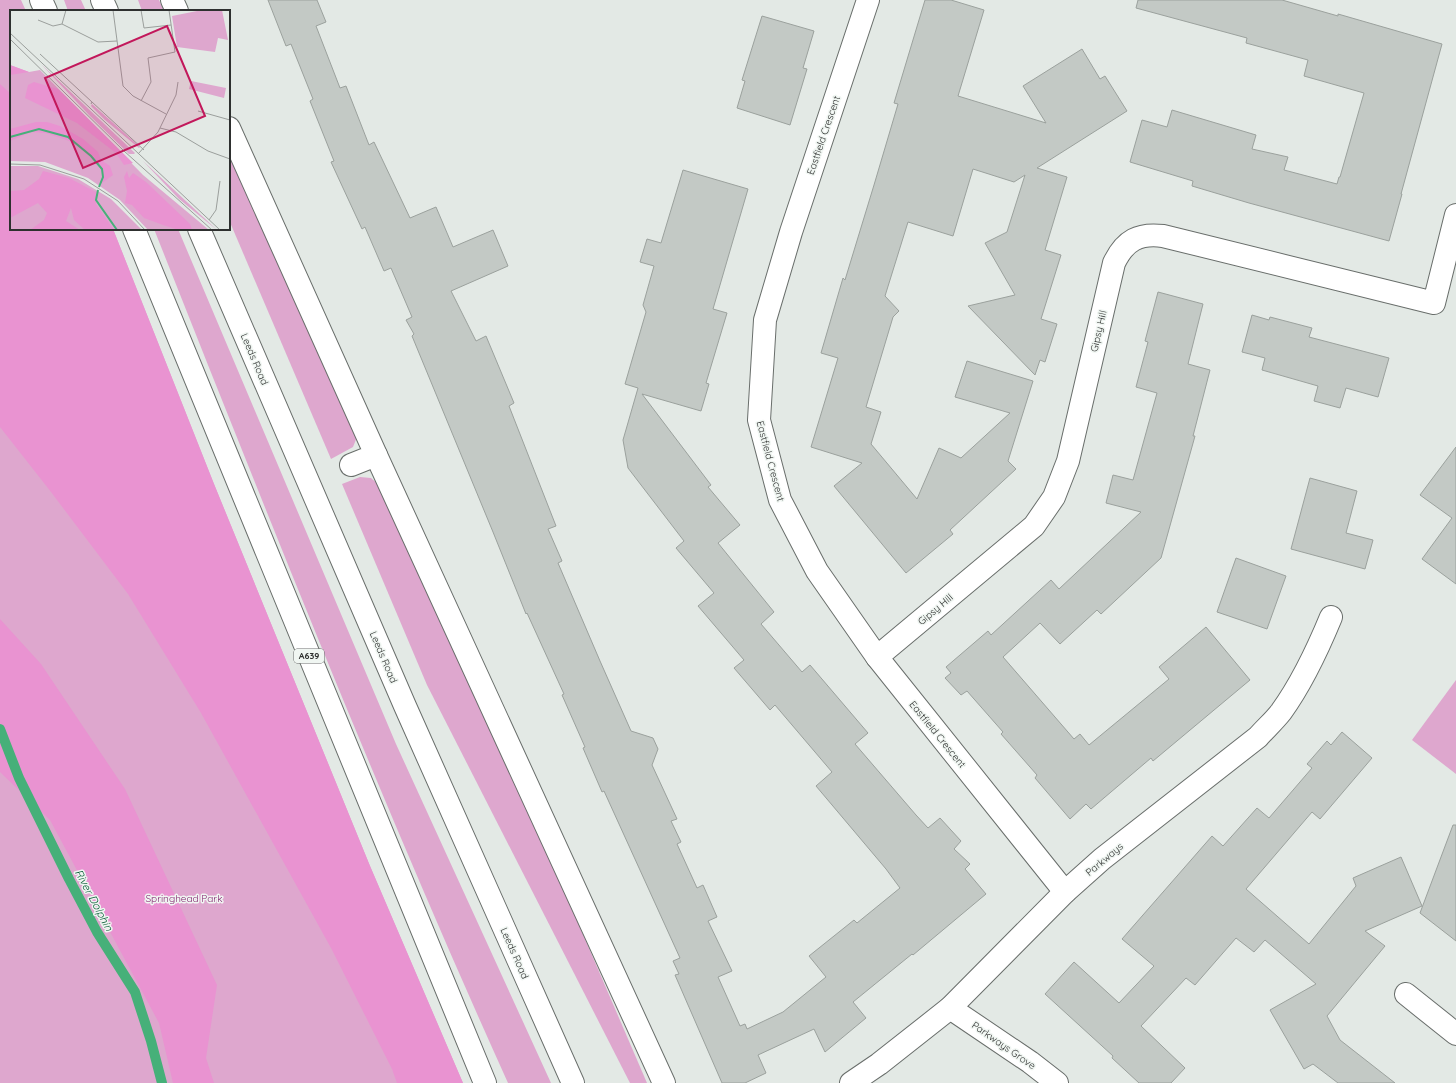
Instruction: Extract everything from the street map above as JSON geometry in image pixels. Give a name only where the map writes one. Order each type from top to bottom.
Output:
[{"type":"street","points":[[41,0],[46,10]]},
{"type":"street","points":[[102,0],[107,10]]},
{"type":"street","points":[[172,0],[177,10]]},
{"type":"street","name":"Eastfield Crescent","points":[[868,0],[791,232],[765,320],[758,420],[780,500],[817,571],[877,657],[1065,892]]},
{"type":"street","points":[[230,130],[376,455],[664,1083]]},
{"type":"street","name":"Gipsy Hill","points":[[877,657],[1034,526],[1054,497],[1068,461],[1114,262],[1128,243],[1139,237],[1151,234],[1163,236],[1434,303],[1456,215]]},
{"type":"street","name":"A639","points":[[134,230],[485,1083]]},
{"type":"street","name":"Leeds Road","points":[[198,230],[405,706],[572,1083]]},
{"type":"street","points":[[351,465],[376,455]]},
{"type":"street","name":"Parkways","points":[[851,1083],[904,1046],[950,1008],[1065,892],[1102,859],[1258,737],[1280,714],[1297,688],[1316,652],[1331,617]]},
{"type":"street","points":[[1406,994],[1456,1034]]},
{"type":"street","name":"Parkways Grove","points":[[950,1008],[1030,1062],[1056,1083]]},
{"type":"green space","name":"Springhead Park","points":[[0,0],[21,0],[26,10],[10,10],[10,230],[113,230],[214,484],[370,866],[463,1083],[0,1083]]},
{"type":"green space","points":[[64,0],[81,0],[86,10],[68,10]]},
{"type":"green space","points":[[138,0],[159,0],[164,10],[142,10]]},
{"type":"green space","points":[[230,152],[357,437],[353,447],[331,459],[230,222]]},
{"type":"green space","points":[[154,230],[178,230],[396,744],[551,1083],[508,1083],[370,765]]},
{"type":"green space","points":[[360,477],[371,478],[379,485],[579,925],[647,1083],[630,1083],[427,685],[342,484]]},
{"type":"green space","points":[[1456,680],[1456,774],[1412,740]]},
{"type":"shaded area","points":[[0,84],[10,93],[10,230],[113,230],[214,484],[370,866],[463,1083],[397,1083],[392,1069],[331,948],[201,713],[128,594],[0,427]]},
{"type":"shaded area","points":[[0,619],[41,664],[125,789],[217,985],[206,1058],[214,1083],[173,1083],[159,1023],[50,820],[0,772]]},
{"type":"building","points":[[268,0],[317,0],[326,22],[316,26],[340,88],[346,86],[369,145],[374,142],[410,218],[436,207],[453,247],[493,230],[508,266],[451,291],[476,341],[486,336],[514,403],[509,406],[556,526],[548,529],[562,561],[558,563],[631,731],[653,738],[658,749],[652,765],[677,819],[671,821],[681,842],[677,844],[697,888],[703,885],[717,917],[708,921],[732,971],[718,977],[740,1026],[745,1024],[747,1029],[783,1012],[826,977],[809,956],[854,920],[857,923],[900,888],[886,869],[816,786],[832,772],[775,705],[770,710],[734,668],[744,660],[698,606],[714,593],[676,548],[684,541],[628,468],[623,440],[638,388],[625,384],[646,312],[643,305],[654,266],[640,262],[647,239],[661,243],[683,170],[748,189],[713,309],[727,313],[706,383],[709,384],[701,411],[642,394],[711,485],[708,487],[740,525],[718,543],[774,612],[761,624],[802,672],[810,665],[868,733],[855,744],[916,815],[928,828],[940,818],[961,841],[954,849],[970,864],[965,869],[986,894],[913,955],[912,954],[853,1002],[866,1018],[825,1052],[814,1029],[758,1055],[766,1073],[745,1083],[722,1083],[675,975],[679,974],[673,961],[680,958],[604,791],[602,792],[583,748],[585,747],[562,695],[564,694],[527,613],[526,614],[412,336],[414,334],[406,320],[412,317],[391,268],[384,271],[365,227],[362,229],[331,162],[334,161],[310,101],[313,99],[291,44],[286,46]]},
{"type":"building","points":[[925,0],[951,0],[984,10],[958,96],[1046,123],[1023,86],[1082,49],[1100,79],[1105,76],[1127,111],[1037,168],[1067,177],[1045,250],[1061,255],[1041,319],[1057,324],[1045,362],[1040,360],[1035,375],[968,306],[1015,295],[985,243],[1007,232],[1025,175],[1014,182],[973,169],[953,236],[908,222],[885,296],[899,311],[893,317],[866,407],[881,412],[871,444],[917,499],[939,448],[961,458],[1010,413],[955,397],[967,361],[1033,381],[1008,461],[1016,469],[950,530],[953,534],[906,573],[834,486],[862,463],[811,447],[838,358],[821,353],[843,278],[845,280],[898,104],[894,103]]},
{"type":"building","points":[[1138,0],[1282,0],[1338,16],[1338,14],[1442,44],[1389,241],[1192,186],[1193,181],[1130,162],[1142,120],[1167,127],[1172,110],[1256,135],[1252,149],[1288,157],[1284,170],[1337,184],[1364,93],[1304,76],[1308,60],[1246,43],[1247,38],[1136,8]]},
{"type":"building","points":[[762,16],[814,31],[803,68],[807,69],[790,125],[737,108],[745,81],[742,80]]},
{"type":"building","points":[[1158,292],[1203,304],[1188,364],[1210,370],[1193,436],[1195,436],[1161,558],[1101,614],[1097,610],[1060,644],[1040,623],[1003,657],[1074,739],[1080,734],[1089,745],[1169,679],[1159,667],[1206,627],[1250,680],[1153,761],[1151,758],[1091,809],[1086,804],[1070,819],[1035,778],[1037,775],[1001,734],[1003,732],[967,691],[961,695],[945,678],[951,673],[946,667],[988,631],[991,635],[1051,580],[1059,589],[1141,512],[1106,503],[1113,475],[1133,480],[1157,393],[1136,387],[1148,342],[1145,341]]},
{"type":"building","points":[[1252,315],[1269,320],[1270,317],[1312,328],[1309,337],[1389,358],[1378,397],[1346,388],[1340,408],[1314,401],[1318,386],[1262,370],[1265,358],[1242,352]]},
{"type":"building","points":[[1456,447],[1456,584],[1422,559],[1452,518],[1420,495]]},
{"type":"building","points":[[1310,478],[1357,491],[1346,533],[1373,540],[1365,569],[1291,549]]},
{"type":"building","points":[[1236,558],[1286,576],[1267,629],[1217,612]]},
{"type":"building","points":[[1342,732],[1372,758],[1320,819],[1312,812],[1246,889],[1309,944],[1356,886],[1353,878],[1401,857],[1422,906],[1365,931],[1385,946],[1327,1016],[1340,1040],[1395,1083],[1338,1083],[1313,1064],[1304,1069],[1270,1010],[1316,984],[1265,940],[1254,952],[1236,938],[1195,985],[1186,978],[1141,1026],[1185,1068],[1171,1083],[1139,1083],[1112,1058],[1113,1056],[1045,994],[1074,962],[1119,1003],[1154,966],[1122,939],[1212,836],[1223,846],[1257,808],[1269,818],[1312,768],[1307,764],[1327,741],[1331,745]]},
{"type":"building","points":[[1453,825],[1456,825],[1456,941],[1420,913]]},
{"type":"waterway","name":"River Dolphin","points":[[0,729],[19,778],[69,879],[97,932],[135,992],[151,1041],[162,1083]]}]
